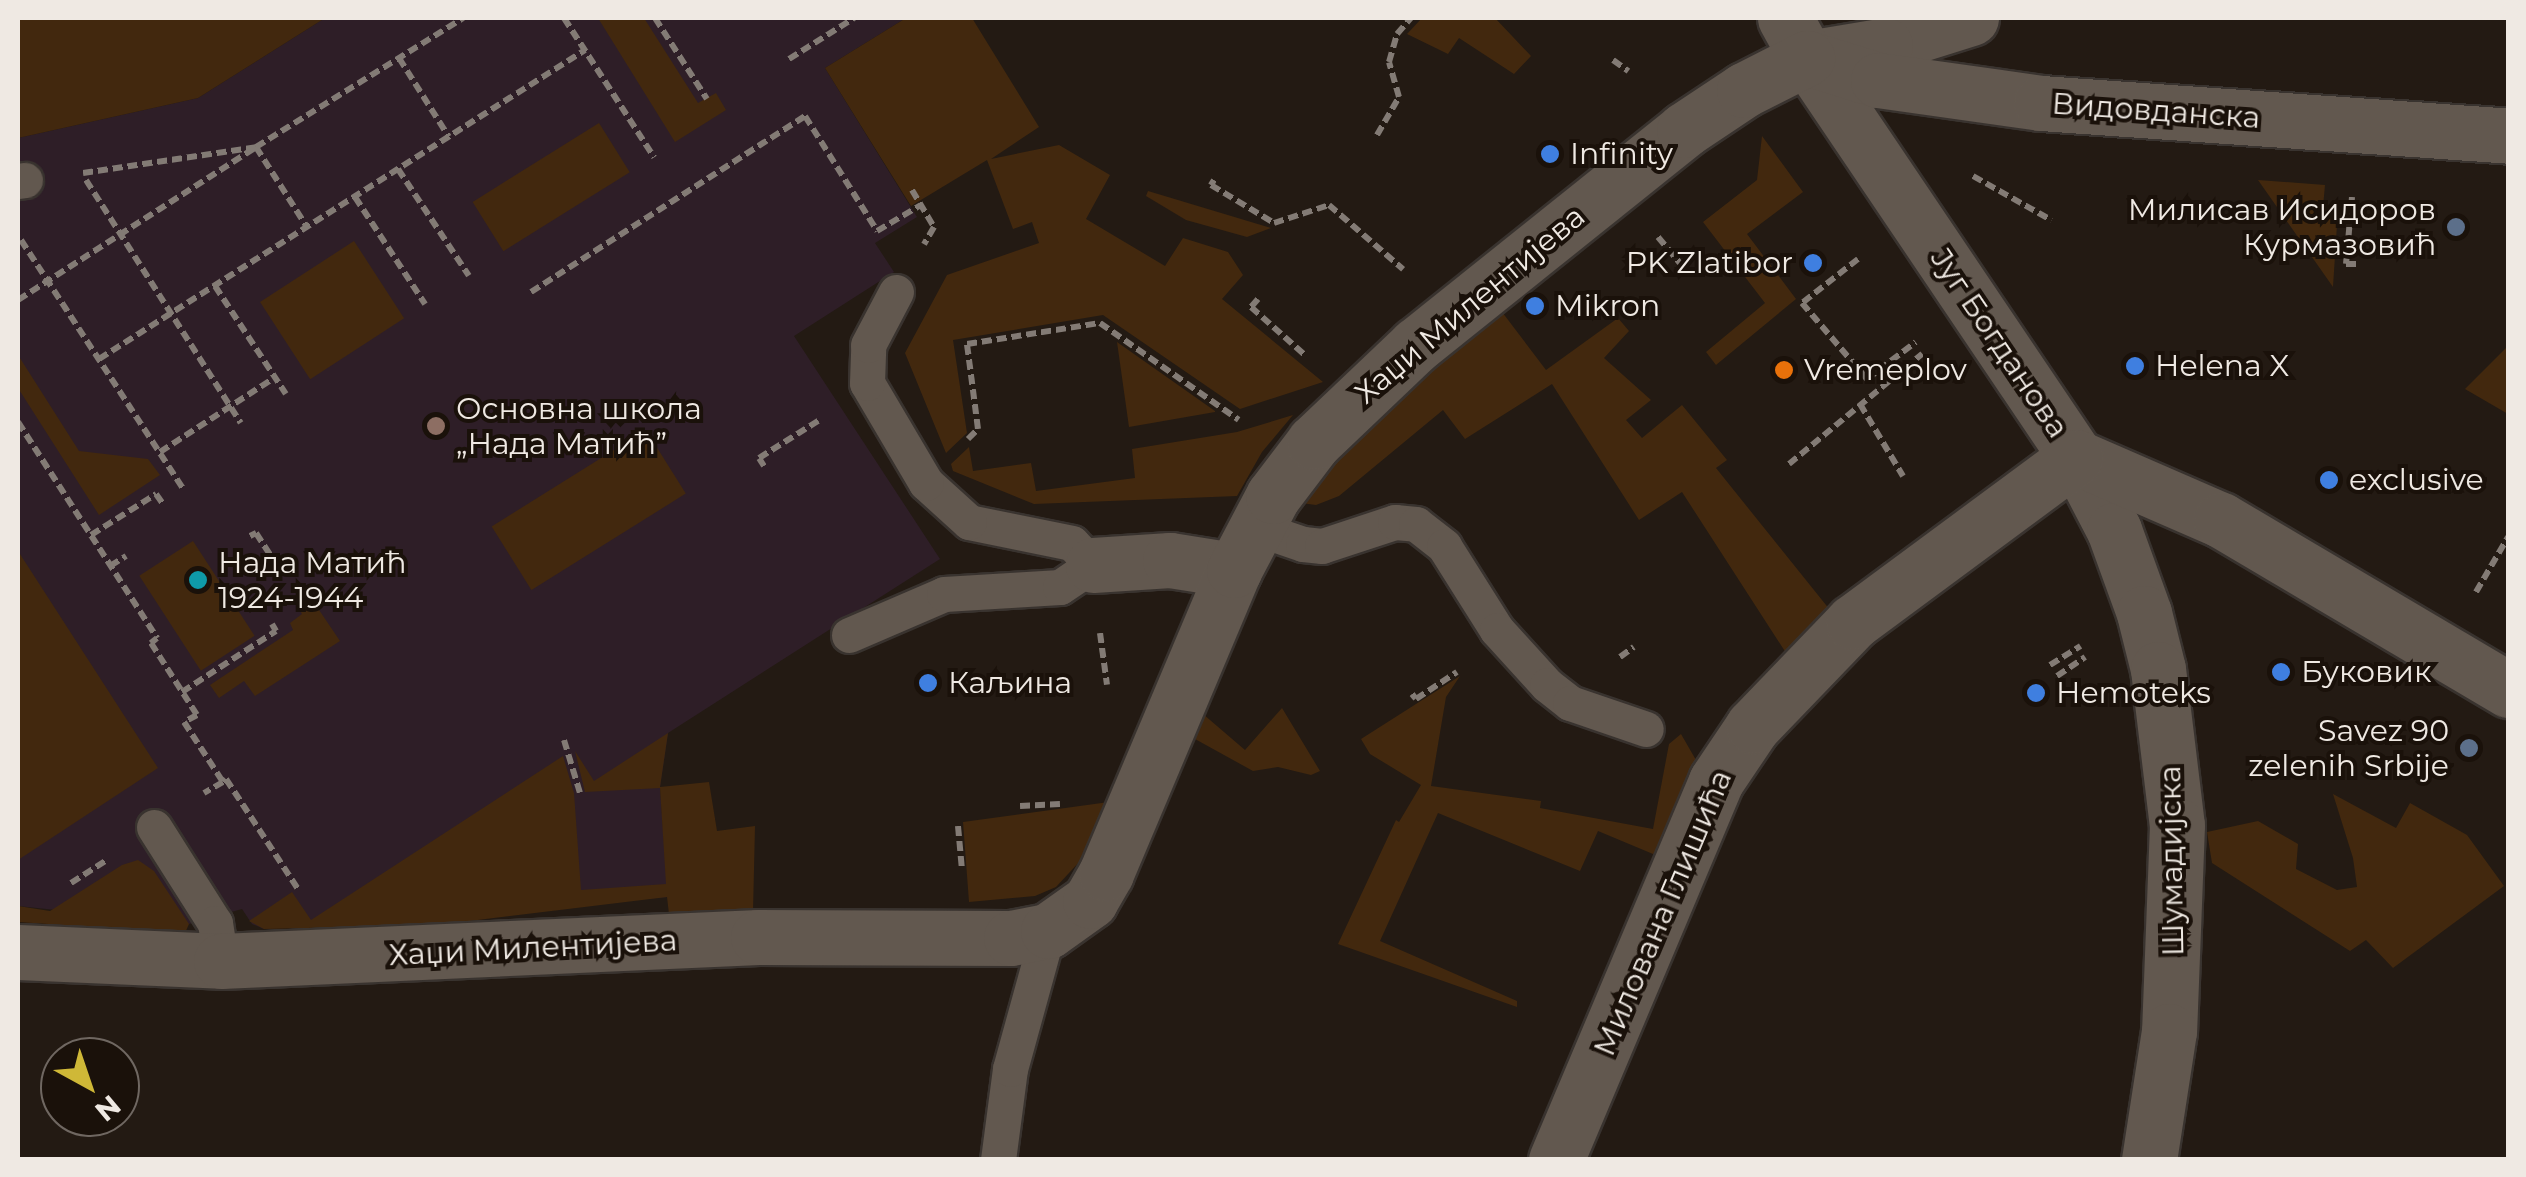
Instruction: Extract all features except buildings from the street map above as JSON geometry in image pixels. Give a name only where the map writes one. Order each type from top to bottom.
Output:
[{"type":"street","name":"Хаџи Милентијева","points":[[18,952],[221,961],[758,937],[1010,938],[1048,931],[1090,901],[1106,873],[1245,549],[1288,472],[1355,400],[1494,279],[1684,130],[1744,90],[1796,38],[1885,45],[1971,18]]},
{"type":"street","name":"Видовданска","points":[[1796,38],[1878,80],[1942,92],[2508,136]]},
{"type":"street","name":"Југ Богданова","points":[[1796,38],[2076,457],[2221,520],[2508,690]]},
{"type":"street","name":"Шумадијска","points":[[2076,457],[2119,543],[2178,826],[2170,1031],[2149,1160]]},
{"type":"street","name":"Милована Глишића","points":[[1556,1160],[1708,799],[1753,726],[1852,622],[2076,457]]},
{"type":"street","points":[[1093,565],[1170,560],[1245,549]]},
{"type":"lane","points":[[849,635],[944,594],[1060,587],[1093,565],[1072,542],[969,522],[926,483],[878,407],[866,374],[868,345],[896,292]]},
{"type":"lane","points":[[1245,549],[1322,546],[1395,522],[1416,524],[1444,546],[1498,630],[1547,685],[1570,704],[1646,729]]},
{"type":"lane","points":[[154,827],[215,923],[221,961]]},
{"type":"lane","points":[[998,1160],[1010,1069],[1048,931]]},
{"type":"path","points":[[18,300],[462,18]]},
{"type":"path","points":[[564,18],[654,157]]},
{"type":"path","points":[[655,18],[707,99]]},
{"type":"path","points":[[789,60],[854,18]]},
{"type":"path","points":[[1377,135],[1399,97],[1389,62],[1397,34],[1411,18]]},
{"type":"path","points":[[100,359],[586,50]]},
{"type":"path","points":[[399,58],[450,136]]},
{"type":"path","points":[[1614,60],[1628,71]]},
{"type":"path","points":[[530,292],[804,116],[877,231],[921,205]]},
{"type":"path","points":[[256,147],[308,228]]},
{"type":"path","points":[[242,423],[81,173],[256,147]]},
{"type":"path","points":[[398,169],[469,276]]},
{"type":"path","points":[[1960,169],[2051,220]]},
{"type":"path","points":[[1214,180],[1211,185],[1274,223],[1328,205],[1412,277]]},
{"type":"path","points":[[912,190],[934,227],[929,234]]},
{"type":"path","points":[[355,197],[424,304]]},
{"type":"path","points":[[2352,198],[2346,264],[2358,264]]},
{"type":"path","points":[[18,234],[184,490]]},
{"type":"path","points":[[1675,258],[1682,267]]},
{"type":"path","points":[[1855,260],[1802,303],[1867,379],[1914,344]]},
{"type":"path","points":[[215,286],[286,394]]},
{"type":"path","points":[[1258,299],[1251,306],[1355,400]]},
{"type":"path","points":[[959,449],[978,429],[967,344],[1100,324],[1239,420]]},
{"type":"path","points":[[1820,342],[1830,334]]},
{"type":"path","points":[[1834,360],[1844,352]]},
{"type":"path","points":[[1790,464],[1918,358]]},
{"type":"path","points":[[160,452],[274,378]]},
{"type":"path","points":[[1860,404],[1904,476]]},
{"type":"path","points":[[18,422],[157,638],[151,643],[197,714],[184,722],[222,782]]},
{"type":"path","points":[[764,466],[759,458],[789,439]]},
{"type":"path","points":[[91,535],[156,494],[163,504]]},
{"type":"path","points":[[250,536],[256,533],[272,556]]},
{"type":"path","points":[[2474,596],[2508,537]]},
{"type":"path","points":[[110,566],[126,556]]},
{"type":"path","points":[[182,692],[276,631],[272,624]]},
{"type":"path","points":[[1099,627],[1107,684]]},
{"type":"path","points":[[1618,658],[1634,647]]},
{"type":"path","points":[[1412,694],[1416,698],[1468,666]]},
{"type":"path","points":[[564,740],[580,793]]},
{"type":"path","points":[[202,795],[226,779],[303,896],[309,891]]},
{"type":"path","points":[[958,826],[963,876]]},
{"type":"shaded area","points":[[18,18],[325,18],[198,98],[18,138]]},
{"type":"shaded area","name":"Основна школа „Нада Матић”","points":[[325,18],[906,18],[825,68],[917,217],[875,243],[894,272],[794,336],[940,559],[668,733],[660,787],[668,897],[264,929],[252,924],[242,909],[189,924],[18,906],[18,138],[198,98]]},
{"type":"shaded area","points":[[598,18],[644,18],[698,103],[716,93],[726,110],[675,142]]},
{"type":"shaded area","points":[[906,18],[972,18],[1039,127],[991,159],[1059,145],[1110,175],[1086,219],[1165,266],[1183,238],[1228,252],[1243,275],[1222,299],[1323,382],[1240,409],[1103,315],[953,340],[967,433],[946,453],[905,353],[947,275],[1039,243],[1032,222],[1013,229],[987,160],[911,206],[825,68]]},
{"type":"shaded area","points":[[1422,18],[1495,18],[1531,56],[1514,74],[1459,38],[1448,54],[1407,34]]},
{"type":"shaded area","points":[[599,123],[630,172],[503,251],[473,202]]},
{"type":"shaded area","points":[[1762,136],[1803,192],[1747,234],[1796,299],[1716,365],[1706,352],[1765,303],[1703,222],[1757,180]]},
{"type":"shaded area","points":[[2258,180],[2325,185],[2323,207],[2338,209],[2333,287]]},
{"type":"shaded area","points":[[1148,191],[1271,228],[1247,237],[1186,220],[1146,196]]},
{"type":"shaded area","points":[[354,241],[404,318],[310,379],[260,302]]},
{"type":"shaded area","points":[[1499,308],[1546,370],[1618,318],[1629,331],[1604,358],[1651,400],[1626,420],[1642,438],[1682,405],[1727,460],[1716,468],[1830,610],[1786,653],[1682,492],[1639,520],[1552,384],[1465,439],[1443,410],[1339,496],[1316,505],[1301,503],[1339,453]]},
{"type":"shaded area","points":[[1117,342],[1215,411],[1215,412],[1129,427]]},
{"type":"shaded area","points":[[2508,346],[2508,414],[2465,389]]},
{"type":"shaded area","points":[[18,355],[79,451],[148,459],[160,475],[99,515],[18,388]]},
{"type":"shaded area","points":[[1293,415],[1262,452],[1237,496],[1034,504],[953,471],[951,464],[969,447],[973,471],[1031,463],[1036,491],[1135,478],[1132,449],[1237,432]]},
{"type":"shaded area","points":[[646,430],[686,494],[531,590],[492,526]]},
{"type":"shaded area","points":[[193,541],[255,636],[201,671],[139,576]]},
{"type":"shaded area","points":[[18,551],[158,768],[18,860]]},
{"type":"shaded area","points":[[311,598],[340,641],[255,696],[244,681],[219,698],[210,685],[293,630],[290,623],[302,614],[297,606]]},
{"type":"shaded area","points":[[1460,676],[1446,697],[1431,786],[1541,801],[1540,808],[1653,829],[1669,744],[1681,734],[1700,767],[1660,851],[1653,854],[1598,831],[1580,871],[1438,813],[1380,941],[1517,1001],[1517,1007],[1338,944],[1396,820],[1399,822],[1421,785],[1370,754],[1361,739]]},
{"type":"shaded area","points":[[1282,708],[1320,771],[1311,775],[1278,767],[1253,771],[1195,739],[1203,714],[1245,750]]},
{"type":"shaded area","points":[[668,733],[660,787],[709,782],[717,831],[755,826],[753,912],[669,914],[667,897],[437,925],[264,929],[249,921],[292,892],[311,920],[563,756],[574,793],[581,890],[666,884],[660,788],[585,792],[575,751],[594,781]]},
{"type":"shaded area","points":[[2333,794],[2396,828],[2410,803],[2467,835],[2504,886],[2393,968],[2366,940],[2350,951],[2212,863],[2207,832],[2258,821],[2298,844],[2296,869],[2337,890],[2357,887],[2353,858]]},
{"type":"shaded area","points":[[1109,802],[1082,859],[1056,887],[1035,896],[969,902],[963,822]]},
{"type":"shaded area","points":[[138,860],[154,871],[189,924],[185,933],[18,922],[18,906],[50,911],[122,865]]},
{"type":"place","name":"Infinity","points":[[1550,154]]},
{"type":"place","name":"Милисав Исидоров Курмазовић","points":[[2456,227]]},
{"type":"place","name":"PK Zlatibor","points":[[1813,263]]},
{"type":"place","name":"Mikron","points":[[1535,306]]},
{"type":"place","name":"Helena X","points":[[2135,366]]},
{"type":"place","name":"Vremeplov","points":[[1784,370]]},
{"type":"place","name":"Основна школа „Нада Матић”","points":[[436,426]]},
{"type":"place","name":"exclusive","points":[[2329,480]]},
{"type":"place","name":"Нада Матић 1924-1944","points":[[198,580]]},
{"type":"place","name":"Буковик","points":[[2281,672]]},
{"type":"place","name":"Каљина","points":[[928,683]]},
{"type":"place","name":"Hemoteks","points":[[2036,693]]},
{"type":"place","name":"Savez 90 zelenih Srbije","points":[[2469,748]]}]
